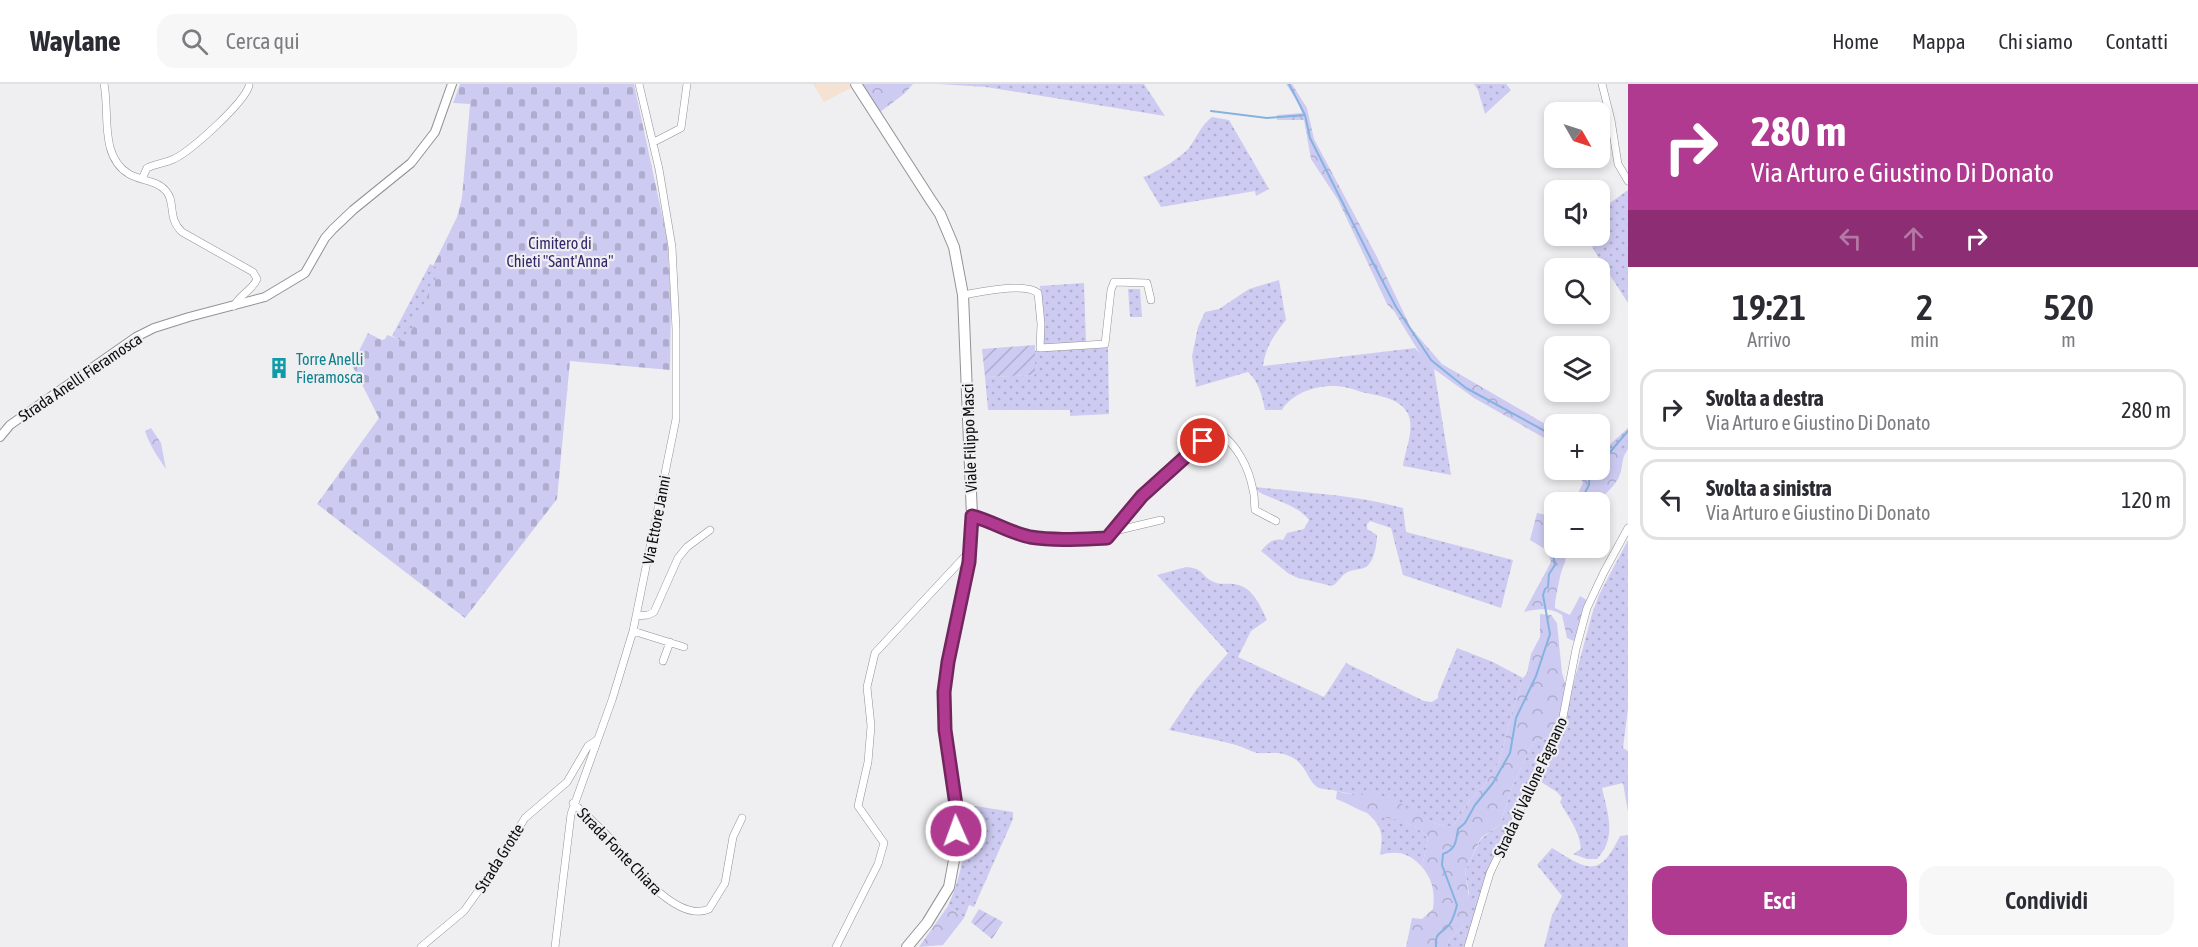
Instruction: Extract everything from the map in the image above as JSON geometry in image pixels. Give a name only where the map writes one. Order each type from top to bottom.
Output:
[{"type":"main road","name":"Viale Filippo Masci","points":[[856,84],[939,214],[954,248],[963,295],[972,516],[971,549],[944,692],[945,730],[957,812],[956,849],[949,887],[927,923],[907,947]]},
{"type":"street","points":[[104,84],[105,118],[114,155],[123,170],[158,184],[168,192],[174,225],[182,232],[253,272],[257,279],[254,286],[236,301],[234,306]]},
{"type":"street","name":"Strada Anelli Fieramosca","points":[[0,437],[10,424],[154,328],[265,297],[305,273],[325,238],[333,229],[352,210],[411,163],[435,132],[452,84]]},
{"type":"street","name":"Via Ettore Janni","points":[[555,947],[573,802],[612,700],[633,631],[676,419],[676,329],[672,247],[654,142],[639,84]]},
{"type":"street","points":[[654,142],[681,128],[687,84]]},
{"type":"street","points":[[1602,84],[1618,164],[1628,181]]},
{"type":"street","points":[[142,179],[147,168],[172,160],[193,146],[243,99],[249,86]]},
{"type":"street","points":[[963,295],[1009,289],[1033,289],[1038,293],[1041,324],[1040,348],[1105,344],[1113,282],[1147,283],[1151,300]]},
{"type":"street","points":[[1107,538],[1142,496],[1203,441],[1218,432],[1228,438],[1239,453],[1253,487],[1255,510],[1276,521]]},
{"type":"street","points":[[972,516],[1031,537],[1069,539],[1107,538],[1119,530],[1161,520]]},
{"type":"street","name":"Strada di Vallone Fagnano","points":[[1468,947],[1490,873],[1562,722],[1576,649],[1587,608],[1628,528]]},
{"type":"street","points":[[636,616],[654,612],[678,558],[687,547],[710,530]]},
{"type":"street","points":[[836,947],[878,864],[884,843],[858,806],[868,762],[871,726],[867,687],[875,653],[971,549]]},
{"type":"street","points":[[633,631],[684,647]]},
{"type":"street","points":[[663,661],[670,642]]},
{"type":"street","name":"Strada Grotte","points":[[421,947],[465,911],[525,818],[567,782],[588,746],[597,740]]},
{"type":"street","name":"Strada Fonte Chiara","points":[[573,802],[656,889],[676,904],[696,912],[709,909],[725,883],[733,837],[742,818]]},
{"type":"shaded area","points":[[813,84],[849,84],[851,88],[824,102]]},
{"type":"green space","name":"Cimitero di Chieti \"Sant'Anna\"","points":[[460,84],[634,84],[667,238],[671,303],[670,370],[570,361],[557,499],[465,618],[317,504],[379,418],[352,365],[368,333],[382,340],[387,335],[406,342],[440,269],[433,266],[457,217],[462,198],[470,104],[453,103]]},
{"type":"green space","points":[[862,84],[913,84],[904,94],[880,112]]},
{"type":"green space","points":[[938,84],[1144,84],[1165,116],[986,87]]},
{"type":"green space","points":[[1286,84],[1292,84],[1307,108],[1314,139],[1377,257],[1411,328],[1442,364],[1544,423],[1544,438],[1474,398],[1434,369],[1422,357],[1394,311],[1387,304],[1338,200],[1311,159],[1304,120],[1277,120],[1277,115],[1302,113],[1298,102]]},
{"type":"green space","points":[[1474,84],[1506,84],[1511,90],[1485,114]]},
{"type":"green space","points":[[1212,117],[1229,120],[1269,189],[1256,196],[1255,191],[1161,207],[1143,177],[1161,169],[1185,152]]},
{"type":"green space","points":[[1628,190],[1628,303],[1610,275],[1610,258],[1599,258],[1592,246],[1610,246],[1610,203]]},
{"type":"green space","points":[[430,264],[441,269],[406,343],[392,336]]},
{"type":"green space","points":[[1279,280],[1286,320],[1271,341],[1263,366],[1415,348],[1434,369],[1451,475],[1403,466],[1410,432],[1409,418],[1403,407],[1388,398],[1350,388],[1330,386],[1311,389],[1294,397],[1282,410],[1265,410],[1257,385],[1248,372],[1196,387],[1192,356],[1198,327],[1205,312],[1219,309],[1249,289]]},
{"type":"green space","points":[[1084,283],[1086,343],[1043,346],[1044,314],[1040,286]]},
{"type":"green space","points":[[1128,289],[1140,289],[1142,317],[1130,317]]},
{"type":"green space","points":[[1035,345],[1035,375],[985,377],[982,349]]},
{"type":"green space","points":[[1108,347],[1109,414],[1070,416],[1070,410],[988,410],[985,377],[1035,375],[1035,351]]},
{"type":"green space","points":[[151,428],[161,443],[166,469],[145,431]]},
{"type":"green space","points":[[1628,428],[1628,449],[1625,454],[1610,449],[1610,444]]},
{"type":"green space","points":[[1610,449],[1625,454],[1618,478],[1608,492],[1578,492],[1583,483],[1582,480],[1610,480]]},
{"type":"green space","points":[[1256,487],[1348,497],[1403,508],[1406,532],[1513,560],[1501,608],[1403,575],[1391,528],[1370,521],[1367,529],[1377,535],[1377,539],[1373,557],[1366,567],[1346,573],[1332,586],[1289,574],[1261,551],[1270,542],[1283,540],[1287,533],[1304,529],[1309,520],[1293,507],[1259,492]]},
{"type":"green space","points":[[1537,513],[1544,514],[1544,549],[1530,540]]},
{"type":"green space","points":[[1628,540],[1628,709],[1623,748],[1628,751],[1628,812],[1623,783],[1602,788],[1609,834],[1607,843],[1597,859],[1587,859],[1573,854],[1581,849],[1580,842],[1560,802],[1562,798],[1538,780],[1556,744],[1599,595]]},
{"type":"green space","points":[[1550,558],[1565,558],[1555,608],[1570,615],[1580,596],[1588,601],[1576,642],[1567,638],[1562,615],[1557,612],[1539,610],[1524,612],[1551,562]]},
{"type":"green space","points":[[1186,567],[1197,569],[1216,583],[1240,585],[1258,602],[1267,620],[1251,631],[1238,657],[1324,697],[1346,663],[1424,701],[1432,702],[1438,698],[1457,648],[1493,662],[1523,678],[1500,760],[1484,786],[1470,800],[1453,826],[1437,824],[1384,798],[1319,788],[1300,763],[1285,754],[1257,753],[1236,745],[1169,730],[1196,690],[1228,653],[1157,575]]},
{"type":"green space","points":[[1540,614],[1551,615],[1557,623],[1562,673],[1567,689],[1561,717],[1549,737],[1534,742],[1530,748],[1510,792],[1502,820],[1499,825],[1481,838],[1465,871],[1471,910],[1463,927],[1449,939],[1447,947],[1406,947],[1412,918],[1422,919],[1433,909],[1432,887],[1422,867],[1428,839],[1408,823],[1367,813],[1336,799],[1337,791],[1381,795],[1432,822],[1453,826],[1470,800],[1484,786],[1500,760],[1523,678],[1527,673],[1531,654],[1540,637]]},
{"type":"green space","points":[[1549,737],[1492,861],[1465,947],[1447,947],[1449,939],[1463,927],[1469,893],[1465,871],[1481,839],[1502,820],[1510,792],[1530,748],[1534,742]]},
{"type":"green space","points":[[975,806],[1013,812],[1013,819],[974,907],[969,905],[964,918],[948,906],[963,859],[967,810]]},
{"type":"green space","points":[[1367,813],[1400,820],[1416,827],[1428,839],[1422,867],[1403,854],[1380,855],[1381,831]]},
{"type":"green space","points":[[1628,835],[1628,947],[1544,947],[1552,915],[1562,896],[1537,865],[1552,848],[1584,865],[1599,864],[1613,850],[1620,836]]},
{"type":"green space","points":[[948,906],[964,918],[943,945],[919,947]]},
{"type":"green space","points":[[979,909],[1003,922],[992,939],[971,922]]},
{"type":"waterway","points":[[1289,84],[1305,115],[1310,138],[1371,259],[1396,307],[1431,360],[1466,388],[1544,431]]},
{"type":"waterway","points":[[1211,111],[1267,118],[1305,115]]},
{"type":"waterway","points":[[1610,452],[1628,431]]},
{"type":"waterway","points":[[1585,492],[1589,480]]},
{"type":"waterway","points":[[1436,947],[1437,937],[1451,922],[1457,905],[1442,865],[1443,854],[1453,847],[1458,829],[1465,823],[1475,805],[1493,783],[1510,753],[1516,718],[1536,676],[1550,634],[1543,595],[1548,587],[1549,574],[1555,565],[1554,558]]},
{"type":"place","name":"Torre Anelli Fieramosca","points":[[279,368]]},
{"type":"route","points":[[956,831],[957,812],[945,730],[944,692],[948,662],[967,575],[972,516],[1031,537],[1107,538],[1142,496],[1203,441]]}]
